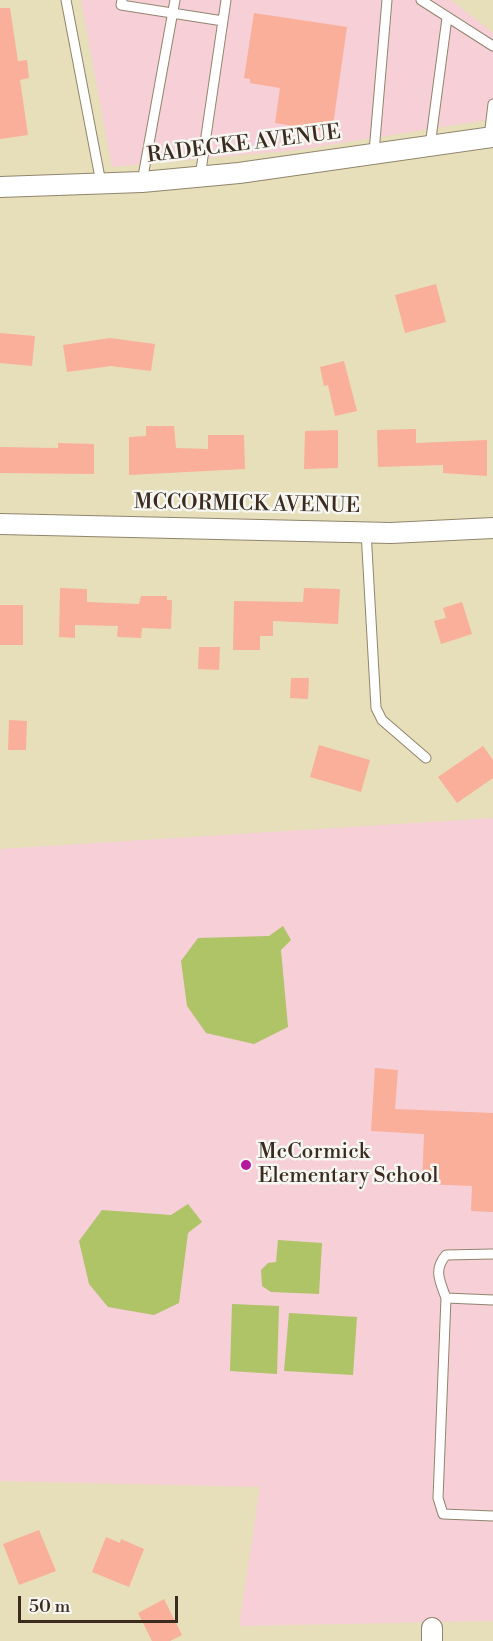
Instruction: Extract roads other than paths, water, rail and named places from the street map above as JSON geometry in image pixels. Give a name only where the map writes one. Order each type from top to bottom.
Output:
[{"type":"street","name":"RADECKE AVENUE","points":[[0,187],[142,182],[200,177],[491,137]]},
{"type":"street","name":"MCCORMICK AVENUE","points":[[0,524],[446,532],[493,528]]},
{"type":"lane","points":[[66,0],[102,183]]},
{"type":"lane","points":[[122,0],[121,5],[223,21]]},
{"type":"lane","points":[[142,182],[175,0]]},
{"type":"lane","points":[[200,177],[226,0]]},
{"type":"lane","points":[[374,152],[385,0]]},
{"type":"lane","points":[[421,0],[493,46]]},
{"type":"lane","points":[[430,146],[447,18]]},
{"type":"lane","points":[[491,137],[493,104]]},
{"type":"lane","points":[[366,531],[376,708],[382,720],[426,758]]},
{"type":"lane","points":[[493,1254],[446,1255],[439,1263],[437,1274],[446,1298],[438,1498],[443,1514],[493,1516]]},
{"type":"lane","points":[[446,1298],[493,1300]]},
{"type":"place","name":"McCormick Elementary School","points":[[246,1165]]}]
